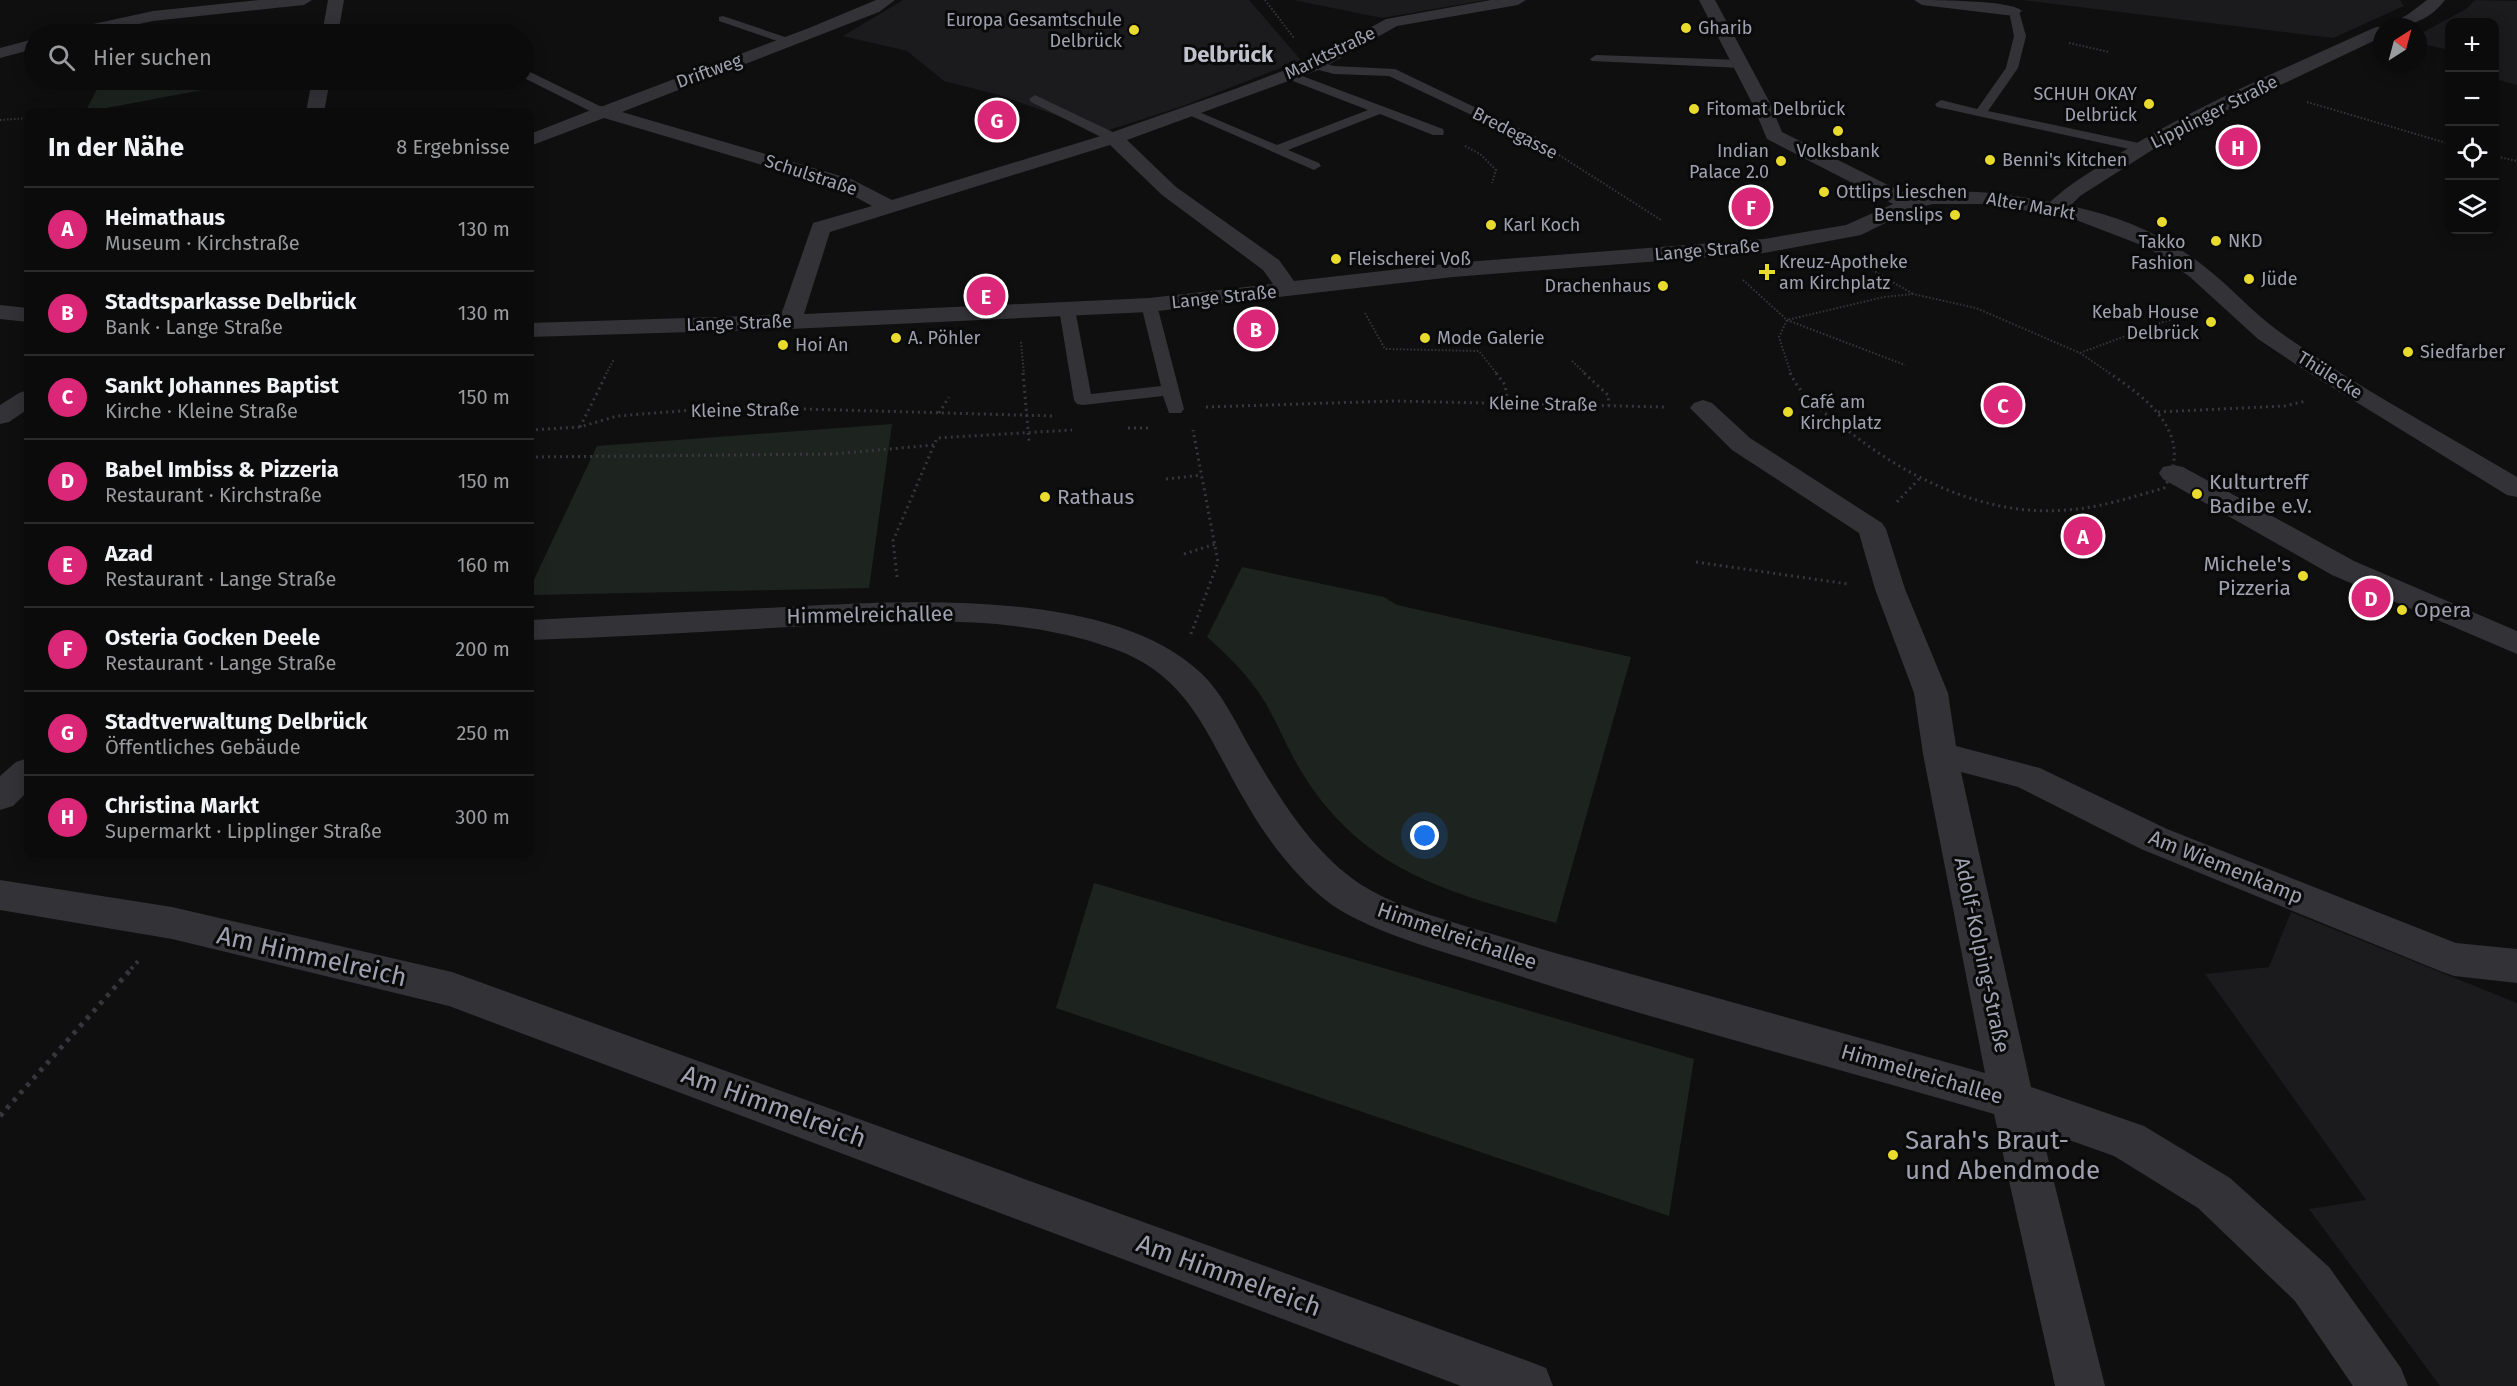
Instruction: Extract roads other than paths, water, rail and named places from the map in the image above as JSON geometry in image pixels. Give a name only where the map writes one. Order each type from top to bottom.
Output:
[{"type":"street","points":[[117,24],[153,16],[304,0]]},
{"type":"street","points":[[332,24],[336,0]]},
{"type":"street","name":"Driftweg","points":[[534,138],[600,111],[790,42],[873,9],[887,0]]},
{"type":"street","name":"Marktstraße","points":[[890,207],[1114,138],[1289,75],[1315,65],[1392,22],[1518,0]]},
{"type":"street","points":[[1707,0],[1760,100],[1774,135],[1909,204]]},
{"type":"street","points":[[1923,0],[2014,11]]},
{"type":"street","points":[[2413,18],[2437,0]]},
{"type":"street","name":"Lipplinger Straße","points":[[2056,208],[2073,192],[2172,129],[2249,91],[2373,36]]},
{"type":"street","points":[[1,52],[24,46]]},
{"type":"street","points":[[316,108],[319,90]]},
{"type":"street","name":"Schulstraße","points":[[600,111],[844,183],[890,207]]},
{"type":"street","points":[[1114,138],[1169,191],[1271,265],[1289,290]]},
{"type":"street","name":"Alter Markt","points":[[1909,204],[1933,198],[1966,197],[2056,208],[2096,219],[2157,243]]},
{"type":"street","name":"Lange Straße","points":[[534,330],[790,322],[1149,305],[1453,270],[1764,246],[1853,230],[1909,204]]},
{"type":"street","name":"Schulstraße","points":[[790,322],[821,228],[890,207]]},
{"type":"street","name":"Thülecke","points":[[2157,243],[2198,272],[2267,334],[2353,390],[2517,489]]},
{"type":"street","points":[[0,312],[24,315]]},
{"type":"street","points":[[0,416],[24,401]]},
{"type":"street","name":"Adolf-Kolping-Straße","points":[[1703,408],[1741,444],[1872,529],[1890,589],[1931,693],[1940,754],[2012,1100],[2080,1386]]},
{"type":"street","points":[[2173,473],[2343,568],[2517,644]]},
{"type":"street","name":"Himmelreichallee","points":[[534,630],[921,610],[1018,616],[1089,629],[1131,643],[1164,659],[1192,683],[1212,711],[1261,798],[1305,857],[1346,894],[1385,914],[1538,965],[2012,1100],[2128,1141],[2214,1193],[2312,1284],[2383,1386]]},
{"type":"street","name":"Am Wiemenkamp","points":[[1940,754],[2028,777],[2154,839],[2454,959],[2517,966]]},
{"type":"street","points":[[0,797],[24,775]]},
{"type":"street","name":"Am Himmelreich","points":[[0,895],[172,923],[452,989],[1528,1386]]},
{"type":"lane","points":[[1980,113],[2012,68],[2020,36],[2014,11]]},
{"type":"lane","points":[[723,19],[790,42]]},
{"type":"lane","points":[[1596,59],[1740,64]]},
{"type":"lane","name":"Bredegasse","points":[[1315,65],[1334,70],[1391,72],[1536,140]]},
{"type":"lane","points":[[1289,75],[1438,132]]},
{"type":"lane","points":[[534,78],[600,111]]},
{"type":"lane","points":[[1035,99],[1114,138]]},
{"type":"lane","points":[[1941,104],[2143,148]]},
{"type":"lane","points":[[1277,150],[1379,110]]},
{"type":"lane","points":[[1188,112],[1314,166]]},
{"type":"lane","points":[[1149,305],[1169,390],[1182,409]]},
{"type":"lane","points":[[1067,309],[1083,400],[1169,390]]},
{"type":"place","name":"Gharib","points":[[1686,28]]},
{"type":"place","name":"Europa Gesamtschule Delbrück","points":[[1134,30]]},
{"type":"place","name":"SCHUH OKAY Delbrück","points":[[2149,104]]},
{"type":"place","name":"Fitomat Delbrück","points":[[1694,109]]},
{"type":"place","name":"Stadtverwaltung Delbrück","points":[[997,120]]},
{"type":"place","name":"Volksbank","points":[[1838,131]]},
{"type":"place","name":"Christina Markt","points":[[2238,147]]},
{"type":"place","name":"Benni's Kitchen","points":[[1990,160]]},
{"type":"place","name":"Indian Palace 2.0","points":[[1781,161]]},
{"type":"place","name":"Ottlips Lieschen","points":[[1824,192]]},
{"type":"place","name":"Osteria Gocken Deele","points":[[1751,207]]},
{"type":"place","name":"Benslips","points":[[1955,215]]},
{"type":"place","name":"Takko Fashion","points":[[2162,222]]},
{"type":"place","name":"Karl Koch","points":[[1491,225]]},
{"type":"place","name":"NKD","points":[[2216,241]]},
{"type":"place","name":"Fleischerei Voß","points":[[1336,259]]},
{"type":"place","name":"Kreuz-Apotheke am Kirchplatz","points":[[1767,272]]},
{"type":"place","name":"Jüde","points":[[2249,279]]},
{"type":"place","name":"Drachenhaus","points":[[1663,286]]},
{"type":"place","name":"Azad","points":[[986,296]]},
{"type":"place","name":"Kebab House Delbrück","points":[[2211,322]]},
{"type":"place","name":"Stadtsparkasse Delbrück","points":[[1256,329]]},
{"type":"place","name":"A. Pöhler","points":[[896,338]]},
{"type":"place","name":"Mode Galerie","points":[[1425,338]]},
{"type":"place","name":"Hoi An","points":[[783,345]]},
{"type":"place","name":"Siedfarber","points":[[2408,352]]},
{"type":"place","name":"Sankt Johannes Baptist","points":[[2003,405]]},
{"type":"place","name":"Café am Kirchplatz","points":[[1788,412]]},
{"type":"place","name":"Kulturtreff Badibe e.V.","points":[[2197,494]]},
{"type":"place","name":"Rathaus","points":[[1045,497]]},
{"type":"place","name":"Heimathaus","points":[[2083,536]]},
{"type":"place","name":"Michele's Pizzeria","points":[[2303,576]]},
{"type":"place","name":"Babel Imbiss & Pizzeria","points":[[2371,598]]},
{"type":"place","name":"Opera","points":[[2402,610]]},
{"type":"place","name":"Sarah's Braut- und Abendmode","points":[[1893,1155]]},
{"type":"district","name":"Delbrück","points":[[1228,54]]}]
